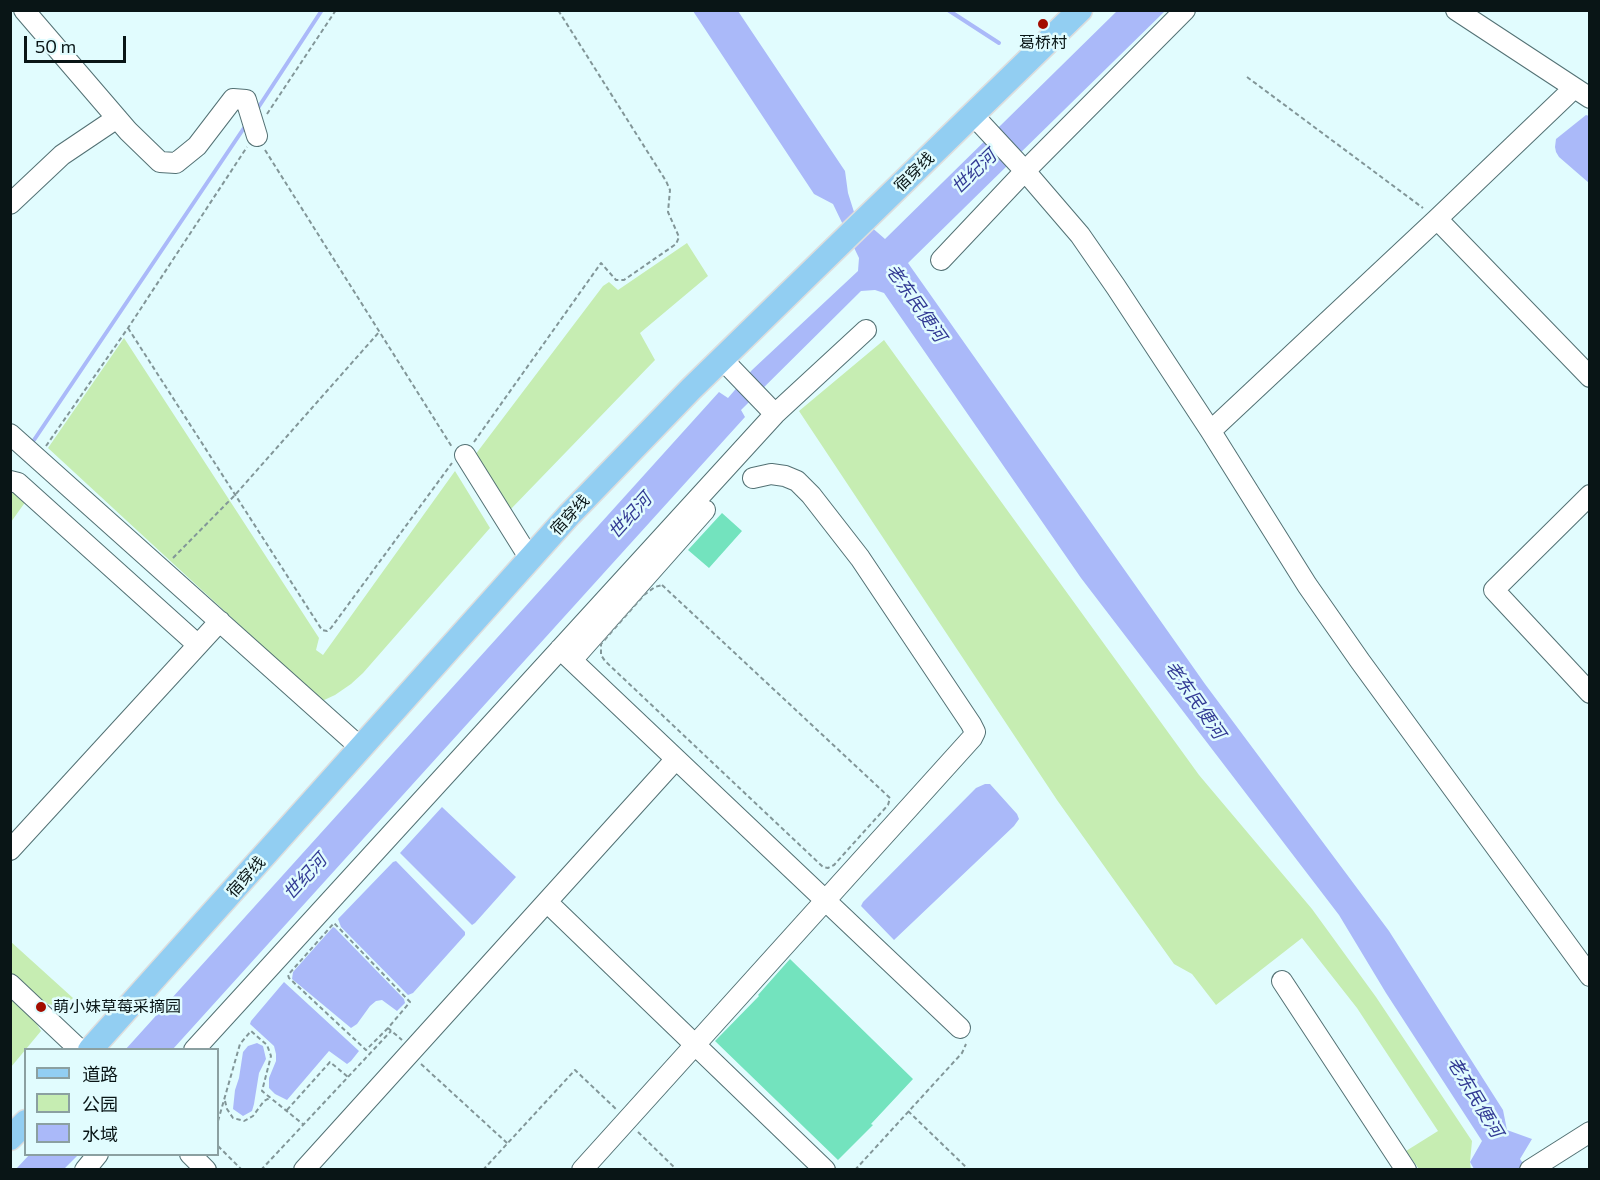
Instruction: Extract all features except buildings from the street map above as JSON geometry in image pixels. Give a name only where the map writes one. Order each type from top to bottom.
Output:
[{"type":"main road","name":"宿穿线","points":[[92,1048],[569,515],[984,117],[1080,10]]},
{"type":"main road","points":[[10,1138],[24,1124]]},
{"type":"street","points":[[24,10],[128,131],[160,162],[176,163],[197,146],[233,99],[246,100],[255,128]]},
{"type":"street","points":[[941,260],[1026,163],[1185,10]]},
{"type":"street","points":[[1214,427],[1437,219],[1582,93],[1456,10]]},
{"type":"street","points":[[984,117],[1026,163],[1080,235],[1214,427],[1369,658],[1590,960]]},
{"type":"street","points":[[10,204],[62,154],[117,118]]},
{"type":"street","points":[[1437,219],[1590,377]]},
{"type":"street","points":[[196,1048],[566,655],[771,409],[866,330]]},
{"type":"street","points":[[728,365],[771,409]]},
{"type":"street","points":[[1214,427],[1307,585],[1360,662],[1590,976]]},
{"type":"street","points":[[10,434],[362,748]]},
{"type":"street","points":[[34,455],[14,482],[198,645]]},
{"type":"street","points":[[462,456],[530,559]]},
{"type":"street","points":[[582,1170],[975,732],[860,558],[811,495],[798,481],[785,476],[771,474],[753,478]]},
{"type":"street","points":[[566,655],[640,591],[723,490]]},
{"type":"street","points":[[1590,495],[1494,590],[1590,693]]},
{"type":"street","points":[[10,850],[220,621]]},
{"type":"street","points":[[566,655],[960,1028]]},
{"type":"street","points":[[304,1170],[676,759]]},
{"type":"street","points":[[547,902],[825,1170]]},
{"type":"street","points":[[1282,981],[1406,1170]]},
{"type":"street","points":[[10,984],[78,1048]]},
{"type":"street","points":[[1530,1170],[1590,1132]]},
{"type":"street","points":[[84,1170],[97,1156]]},
{"type":"street","points":[[191,1156],[206,1170]]},
{"type":"path","points":[[255,128],[255,131],[336,10]]},
{"type":"path","points":[[128,328],[315,621],[322,630],[327,631],[455,458],[462,456],[601,263],[616,280],[624,280],[676,244],[679,237],[668,212],[670,190],[666,181],[558,10]]},
{"type":"path","points":[[1246,77],[1437,219]]},
{"type":"path","points":[[34,455],[128,328],[245,149],[255,142],[255,128]]},
{"type":"path","points":[[255,128],[380,332],[462,456]]},
{"type":"path","points":[[162,569],[235,495],[380,332]]},
{"type":"path","points":[[662,585],[890,798],[888,805],[834,865],[828,868],[823,867],[601,656],[601,644],[640,591],[662,585]]},
{"type":"path","points":[[334,923],[410,1002],[388,1028],[366,1050],[289,978],[288,975],[334,923]]},
{"type":"path","points":[[388,1028],[507,1143]]},
{"type":"path","points":[[855,1170],[962,1053],[966,1041],[960,1028]]},
{"type":"path","points":[[261,1170],[392,1030]]},
{"type":"path","points":[[219,1118],[240,1044],[251,1031],[269,1050],[270,1062],[262,1091],[304,1125]]},
{"type":"path","points":[[287,1110],[330,1062],[348,1077]]},
{"type":"path","points":[[483,1170],[575,1070],[677,1170]]},
{"type":"path","points":[[225,1098],[227,1109],[233,1118],[244,1121],[253,1116],[264,1101],[270,1098]]},
{"type":"path","points":[[908,1111],[969,1170]]},
{"type":"path","points":[[219,1147],[242,1170]]},
{"type":"green space","points":[[687,243],[708,276],[640,333],[655,360],[509,511],[475,455],[603,286],[609,282],[618,290]]},
{"type":"green space","points":[[124,338],[319,638],[316,650],[323,655],[455,471],[490,528],[363,673],[335,695],[322,701],[48,448]]},
{"type":"green space","points":[[884,340],[1199,775],[1312,909],[1376,997],[1472,1141],[1471,1169],[1419,1169],[1406,1151],[1438,1131],[1357,1008],[1302,938],[1216,1005],[1192,974],[1174,964],[1057,800],[799,411]]},
{"type":"green space","points":[[11,488],[26,501],[11,522]]},
{"type":"green space","points":[[10,941],[73,998],[60,1010],[53,1005],[39,1002],[11,973]]},
{"type":"green space","points":[[11,993],[41,1031],[27,1048],[24,1048],[24,1051],[11,1067]]},
{"type":"water","points":[[693,11],[738,11],[845,171],[854,212],[885,239],[1117,11],[1165,11],[908,263],[1205,684],[1389,931],[1503,1110],[1507,1130],[1532,1139],[1520,1159],[1527,1169],[1474,1169],[1470,1162],[1482,1141],[1386,993],[1339,915],[1081,578],[884,293],[875,290],[861,291],[741,410],[745,417],[174,1048],[127,1048],[719,392],[728,398],[752,370],[858,271],[859,258],[833,204],[814,194]]},
{"type":"water","points":[[1586,115],[1589,116],[1589,183],[1559,157],[1555,147],[1556,139]]},
{"type":"water","points":[[990,784],[1019,819],[894,940],[861,906],[863,902],[976,788]]},
{"type":"water","points":[[442,807],[516,877],[472,925],[400,853]]},
{"type":"water","points":[[396,861],[465,932],[465,935],[413,993],[408,995],[341,927],[338,919]]},
{"type":"water","points":[[333,927],[404,999],[405,1003],[397,1011],[382,1000],[376,1001],[351,1028],[292,979],[293,972]]},
{"type":"water","points":[[284,982],[359,1051],[347,1064],[329,1051],[287,1100],[269,1088],[269,1078],[276,1061],[274,1046],[250,1024]]},
{"type":"water","points":[[257,1043],[263,1046],[266,1059],[259,1073],[252,1111],[243,1116],[233,1109],[235,1090],[243,1052],[248,1046]]},
{"type":"water","points":[[28,1156],[77,1156],[64,1169],[16,1169]]},
{"type":"waterway","points":[[256,111],[322,10]]},
{"type":"waterway","points":[[948,10],[999,43]]},
{"type":"waterway","points":[[34,440],[246,125]]},
{"type":"place","name":"葛桥村","points":[[1043,24]]},
{"type":"place","name":"萌小妹草莓采摘园","points":[[41,1007]]},
{"type":"water label","name":"世纪河","points":[[974,172]]},
{"type":"water label","name":"老东民便河","points":[[916,303]]},
{"type":"water label","name":"世纪河","points":[[630,516]]},
{"type":"water label","name":"老东民便河","points":[[1195,700]]},
{"type":"water label","name":"世纪河","points":[[305,877]]},
{"type":"water label","name":"老东民便河","points":[[1475,1097]]}]
